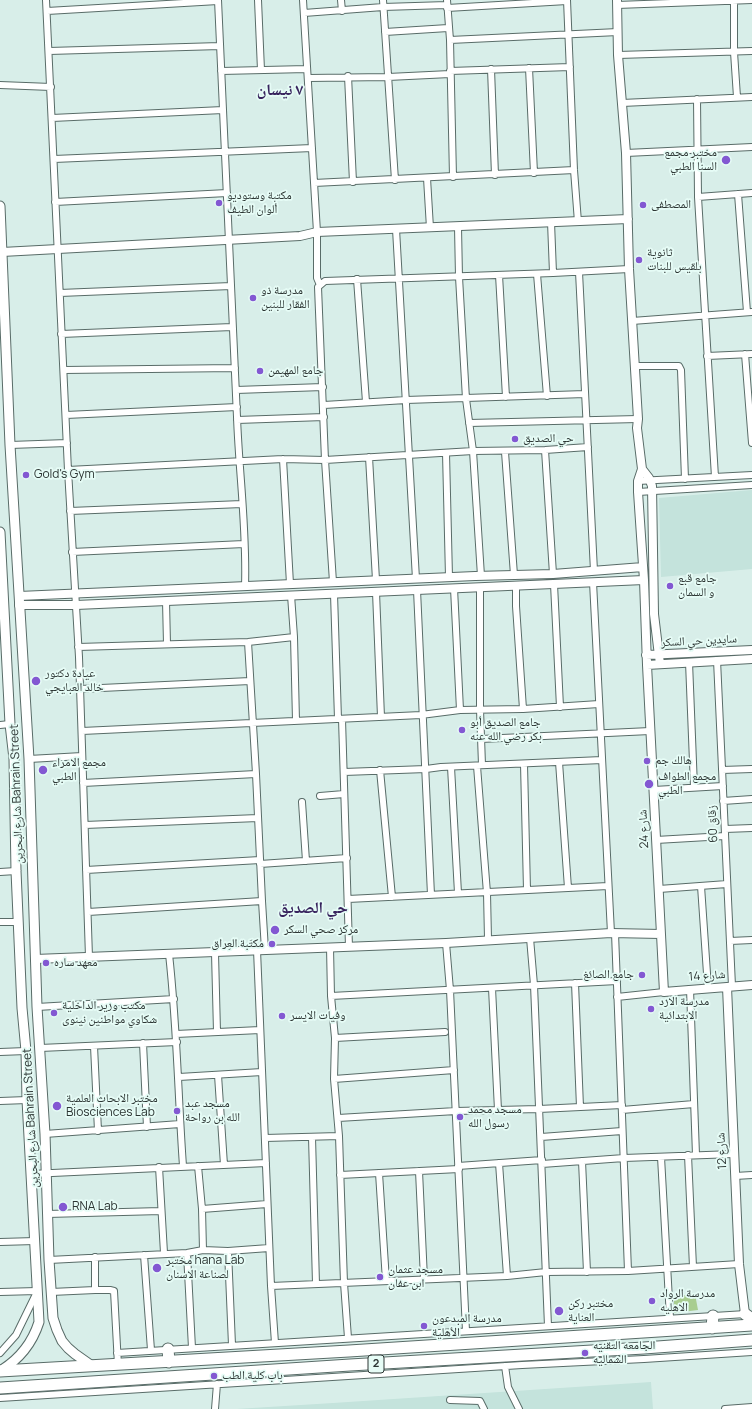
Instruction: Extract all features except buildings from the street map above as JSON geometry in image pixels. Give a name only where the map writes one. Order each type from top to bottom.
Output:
[{"type":"highway","points":[[712,1328],[713,1316]]},
{"type":"highway","name":"2","points":[[0,1371],[349,1351],[752,1325]]},
{"type":"highway","name":"2","points":[[0,1388],[224,1380],[350,1365],[644,1354],[752,1340]]},
{"type":"highway","points":[[168,1349],[169,1362]]},
{"type":"highway","points":[[349,1351],[350,1365]]},
{"type":"main road","name":"شارع البحرين Bahrain Street","points":[[0,206],[2,252],[2,344],[10,445],[29,759],[37,1007],[45,1134],[47,1214],[53,1318],[62,1341],[75,1354],[92,1366]]},
{"type":"main road","name":"شارع البحرين Bahrain Street","points":[[0,532],[4,676],[14,759],[16,870],[22,1008],[26,1051],[27,1100],[39,1322],[32,1340],[22,1354],[0,1371]]},
{"type":"main road","points":[[15,800],[30,798]]},
{"type":"street","points":[[46,0],[72,552],[76,594],[89,957]]},
{"type":"street","points":[[47,10],[218,0],[245,586]]},
{"type":"street","points":[[258,0],[261,70]]},
{"type":"street","points":[[303,0],[317,232],[318,278],[320,285]]},
{"type":"street","points":[[341,0],[342,11]]},
{"type":"street","points":[[383,0],[395,180]]},
{"type":"street","points":[[734,0],[734,52],[737,97]]},
{"type":"street","points":[[660,664],[654,614],[652,491],[651,481],[642,469],[637,428],[638,418],[629,268],[626,153],[618,55],[617,3],[752,0]]},
{"type":"street","points":[[304,14],[383,8],[527,1],[567,1],[574,170],[578,222]]},
{"type":"street","points":[[447,5],[450,40],[453,177]]},
{"type":"street","points":[[385,32],[448,28]]},
{"type":"street","points":[[450,40],[618,32]]},
{"type":"street","points":[[49,51],[220,46]]},
{"type":"street","points":[[618,55],[752,51]]},
{"type":"street","points":[[308,78],[388,76],[491,69],[570,66]]},
{"type":"street","points":[[529,68],[534,173]]},
{"type":"street","points":[[222,71],[307,69]]},
{"type":"street","points":[[491,69],[495,175]]},
{"type":"street","points":[[348,76],[353,182]]},
{"type":"street","points":[[0,86],[51,87]]},
{"type":"street","points":[[622,103],[752,97]]},
{"type":"street","points":[[697,99],[696,150],[698,196],[715,477]]},
{"type":"street","points":[[52,118],[223,110]]},
{"type":"street","points":[[626,153],[752,147]]},
{"type":"street","points":[[54,159],[312,148]]},
{"type":"street","points":[[314,183],[574,170]]},
{"type":"street","points":[[427,178],[430,228]]},
{"type":"street","points":[[55,202],[227,193]]},
{"type":"street","points":[[698,196],[752,193]]},
{"type":"street","points":[[632,321],[750,312],[738,194]]},
{"type":"street","points":[[2,252],[300,236],[317,232],[628,220]]},
{"type":"street","points":[[552,222],[553,273]]},
{"type":"street","points":[[458,227],[459,277],[466,399],[473,451],[481,576]]},
{"type":"street","points":[[396,229],[416,578]]},
{"type":"street","points":[[333,582],[325,460],[324,404],[318,287],[325,281],[537,274],[629,268]]},
{"type":"street","points":[[579,272],[594,571]]},
{"type":"street","points":[[537,274],[547,396]]},
{"type":"street","points":[[499,275],[506,397]]},
{"type":"street","points":[[357,280],[366,402]]},
{"type":"street","points":[[60,293],[232,286]]},
{"type":"street","points":[[61,334],[232,327]]},
{"type":"street","points":[[745,354],[752,443]]},
{"type":"street","points":[[707,356],[752,354]]},
{"type":"street","points":[[635,366],[679,366],[681,370],[684,479]]},
{"type":"street","points":[[64,370],[235,368]]},
{"type":"street","points":[[236,390],[323,387]]},
{"type":"street","points":[[324,404],[585,394]]},
{"type":"street","points":[[66,415],[237,407]]},
{"type":"street","points":[[237,420],[324,417]]},
{"type":"street","points":[[469,423],[638,418]]},
{"type":"street","points":[[10,445],[67,443]]},
{"type":"street","points":[[68,470],[283,459],[325,460],[473,451],[505,452],[588,447]]},
{"type":"street","points":[[545,450],[553,574]]},
{"type":"street","points":[[505,452],[514,576]]},
{"type":"street","points":[[446,453],[449,577]]},
{"type":"street","points":[[369,457],[376,580]]},
{"type":"street","points":[[283,459],[290,584]]},
{"type":"street","name":"شارع 24","points":[[642,469],[638,481],[638,492],[644,580],[646,655],[664,992]]},
{"type":"street","points":[[638,481],[752,475]]},
{"type":"street","points":[[638,492],[752,485]]},
{"type":"street","points":[[70,511],[242,504]]},
{"type":"street","points":[[72,552],[244,544]]},
{"type":"street","points":[[626,568],[627,581]]},
{"type":"street","points":[[19,600],[76,594],[416,578],[514,576],[643,568]]},
{"type":"street","points":[[432,578],[432,589]]},
{"type":"street","points":[[19,600],[76,605],[644,580]]},
{"type":"street","points":[[593,582],[608,886],[617,981],[628,1271]]},
{"type":"street","points":[[554,584],[560,707]]},
{"type":"street","points":[[516,585],[523,709]]},
{"type":"street","points":[[480,587],[481,738],[479,766],[487,893],[488,939]]},
{"type":"street","points":[[454,588],[460,710]]},
{"type":"street","points":[[417,590],[421,715],[426,769],[431,895]]},
{"type":"street","points":[[376,592],[381,717]]},
{"type":"street","points":[[334,594],[344,772],[349,947]]},
{"type":"street","points":[[291,595],[294,638],[296,721]]},
{"type":"street","points":[[166,601],[167,644]]},
{"type":"street","points":[[78,647],[248,642],[294,638]]},
{"type":"street","points":[[248,642],[266,950]]},
{"type":"street","name":"سايدين حي السكر","points":[[646,655],[659,656],[752,650]]},
{"type":"street","name":"سايدين حي السكر","points":[[647,665],[752,659]]},
{"type":"street","name":"زقاق 60","points":[[717,660],[730,941],[729,987]]},
{"type":"street","points":[[689,662],[694,787]]},
{"type":"street","points":[[80,688],[250,681]]},
{"type":"street","points":[[82,731],[421,715],[460,710],[523,709],[599,704]]},
{"type":"street","points":[[0,725],[10,724]]},
{"type":"street","points":[[481,738],[650,731]]},
{"type":"street","points":[[29,759],[82,756]]},
{"type":"street","points":[[344,772],[602,760]]},
{"type":"street","points":[[559,762],[568,888]]},
{"type":"street","points":[[524,764],[527,890]]},
{"type":"street","points":[[451,767],[458,893]]},
{"type":"street","points":[[722,770],[752,769]]},
{"type":"street","points":[[380,770],[392,897]]},
{"type":"street","points":[[83,783],[256,774]]},
{"type":"street","points":[[654,790],[723,786]]},
{"type":"street","points":[[320,796],[344,794]]},
{"type":"street","points":[[723,801],[752,799]]},
{"type":"street","points":[[302,802],[306,861]]},
{"type":"street","points":[[85,825],[258,818]]},
{"type":"street","points":[[725,829],[752,828]]},
{"type":"street","points":[[656,840],[725,836]]},
{"type":"street","points":[[86,870],[347,858]]},
{"type":"street","points":[[0,872],[16,870]]},
{"type":"street","points":[[659,889],[727,884]]},
{"type":"street","points":[[348,899],[608,886]]},
{"type":"street","points":[[701,886],[708,988]]},
{"type":"street","points":[[88,912],[262,901]]},
{"type":"street","points":[[0,922],[19,922]]},
{"type":"street","points":[[35,959],[349,947],[613,933],[661,934]]},
{"type":"street","points":[[530,938],[534,985],[548,1326]]},
{"type":"street","points":[[730,941],[752,940]]},
{"type":"street","points":[[446,942],[450,990],[466,1331]]},
{"type":"street","points":[[330,947],[331,996],[335,1038],[334,1079],[339,1136],[344,1283],[348,1338]]},
{"type":"street","points":[[257,950],[269,1248],[275,1343]]},
{"type":"street","points":[[215,953],[216,1032]]},
{"type":"street","points":[[169,954],[174,999],[179,1077],[180,1124],[184,1166]]},
{"type":"street","points":[[331,996],[617,981]]},
{"type":"street","points":[[575,983],[580,1107]]},
{"type":"street","name":"شارع 14","points":[[664,992],[752,985]]},
{"type":"street","name":"شارع 12","points":[[729,987],[739,1264],[750,1315]]},
{"type":"street","points":[[492,988],[498,1110]]},
{"type":"street","points":[[690,990],[696,1155]]},
{"type":"street","points":[[617,997],[664,992]]},
{"type":"street","points":[[37,1007],[174,999]]},
{"type":"street","points":[[176,1034],[260,1030]]},
{"type":"street","points":[[335,1038],[445,1032]]},
{"type":"street","points":[[40,1048],[177,1042]]},
{"type":"street","points":[[143,1043],[147,1127]]},
{"type":"street","points":[[94,1046],[98,1131]]},
{"type":"street","points":[[0,1052],[26,1051]]},
{"type":"street","points":[[334,1079],[454,1070]]},
{"type":"street","points":[[179,1077],[262,1072]]},
{"type":"street","points":[[218,1075],[224,1165]]},
{"type":"street","points":[[0,1102],[27,1100]]},
{"type":"street","points":[[338,1118],[456,1111],[694,1104]]},
{"type":"street","points":[[45,1134],[180,1124]]},
{"type":"street","points":[[541,1137],[622,1131]]},
{"type":"street","points":[[265,1138],[339,1136]]},
{"type":"street","points":[[312,1137],[316,1284]]},
{"type":"street","points":[[340,1175],[419,1171],[499,1163],[734,1154]]},
{"type":"street","points":[[688,1155],[693,1267]]},
{"type":"street","points":[[660,1156],[670,1318]]},
{"type":"street","points":[[582,1161],[587,1272]]},
{"type":"street","points":[[31,1174],[266,1163]]},
{"type":"street","points":[[499,1163],[507,1276]]},
{"type":"street","points":[[198,1166],[202,1209],[203,1250]]},
{"type":"street","points":[[159,1167],[164,1253]]},
{"type":"street","points":[[419,1171],[424,1279]]},
{"type":"street","points":[[379,1173],[386,1281]]},
{"type":"street","points":[[735,1176],[752,1175]]},
{"type":"street","points":[[202,1209],[267,1204]]},
{"type":"street","points":[[47,1214],[161,1211]]},
{"type":"street","points":[[0,1242],[35,1241]]},
{"type":"street","points":[[49,1260],[187,1253],[203,1250],[228,1251],[269,1248]]},
{"type":"street","points":[[228,1251],[232,1345]]},
{"type":"street","points":[[187,1253],[192,1348]]},
{"type":"street","points":[[144,1255],[151,1350]]},
{"type":"street","points":[[95,1257],[95,1290]]},
{"type":"street","points":[[271,1286],[507,1276],[546,1272],[628,1271],[739,1264]]},
{"type":"street","points":[[51,1292],[95,1290],[114,1291],[118,1365]]},
{"type":"street","points":[[0,1292],[37,1292],[16,1335],[0,1353]]},
{"type":"street","points":[[117,1353],[670,1318],[750,1315]]},
{"type":"street","points":[[0,1398],[224,1380],[505,1366],[644,1354],[752,1352]]},
{"type":"street","points":[[505,1366],[508,1387],[518,1408],[510,1409]]},
{"type":"street","points":[[215,1409],[224,1380]]},
{"type":"street","points":[[450,1400],[480,1401],[484,1409]]},
{"type":"street","points":[[725,1409],[752,1407]]},
{"type":"shaded area","points":[[752,490],[752,569],[661,577],[659,498]]},
{"type":"shaded area","points":[[651,1382],[653,1409],[236,1409],[333,1403]]},
{"type":"green space","points":[[695,1294],[698,1310],[674,1313],[674,1296]]},
{"type":"place","name":"مختبر مجمع السنا الطبي","points":[[726,160]]},
{"type":"place","name":"مكتبة وستوديو ألوان الطيف","points":[[219,203]]},
{"type":"place","name":"المصطفى","points":[[643,205]]},
{"type":"place","name":"ثانوية بلقيس للبنات","points":[[639,260]]},
{"type":"place","name":"مدرسة ذو الفقار للبنين","points":[[253,298]]},
{"type":"place","name":"جامع المهيمن","points":[[260,371]]},
{"type":"place","name":"حي الصديق","points":[[515,439]]},
{"type":"place","name":"Gold's Gym","points":[[26,475]]},
{"type":"place","name":"جامع قبع و السمان","points":[[670,586]]},
{"type":"place","name":"عيادة دكتور خالد العبايجي","points":[[36,681]]},
{"type":"place","name":"جامع الصديق أبو بكر رضي الله عنه","points":[[462,730]]},
{"type":"place","name":"هالك جم","points":[[647,761]]},
{"type":"place","name":"مجمع الامراء الطبي","points":[[43,770]]},
{"type":"place","name":"مجمع الطواف الطبي","points":[[649,784]]},
{"type":"place","name":"مركز صحي السكر","points":[[275,930]]},
{"type":"place","name":"مكتَبة العِراق","points":[[272,944]]},
{"type":"place","name":"معهد ساره","points":[[46,963]]},
{"type":"place","name":"جامع الصائغ","points":[[642,975]]},
{"type":"place","name":"مدرسة الازد الابتدائية","points":[[651,1009]]},
{"type":"place","name":"مكتب وزير الداخلية شكاوي مواطنين نينوى","points":[[54,1013]]},
{"type":"place","name":"وفيات الايسر","points":[[282,1016]]},
{"type":"place","name":"مختبر الابحاث العلمية Biosciences Lab","points":[[57,1106]]},
{"type":"place","name":"مسجد عبد الله بن رواحة","points":[[177,1111]]},
{"type":"place","name":"مسجد محمد رسول الله","points":[[460,1117]]},
{"type":"place","name":"RNA Lab","points":[[63,1207]]},
{"type":"place","name":"مختبر hana Lab لصناعة الاسنان","points":[[157,1268]]},
{"type":"place","name":"مسجد عثمان ابن عفان","points":[[380,1277]]},
{"type":"place","name":"مدرسة الرواد الاهليه","points":[[652,1301]]},
{"type":"place","name":"مختبر ركن العناية","points":[[559,1311]]},
{"type":"place","name":"مدرسة المبدعون الأهلية","points":[[424,1326]]},
{"type":"place","name":"الجامعه التقنيه الشماليه","points":[[585,1353]]},
{"type":"place","name":"باب كلية الطب","points":[[214,1376]]},
{"type":"district","name":"٧ نيسان","points":[[280,91]]},
{"type":"district","name":"حي الصديق","points":[[313,909]]}]
